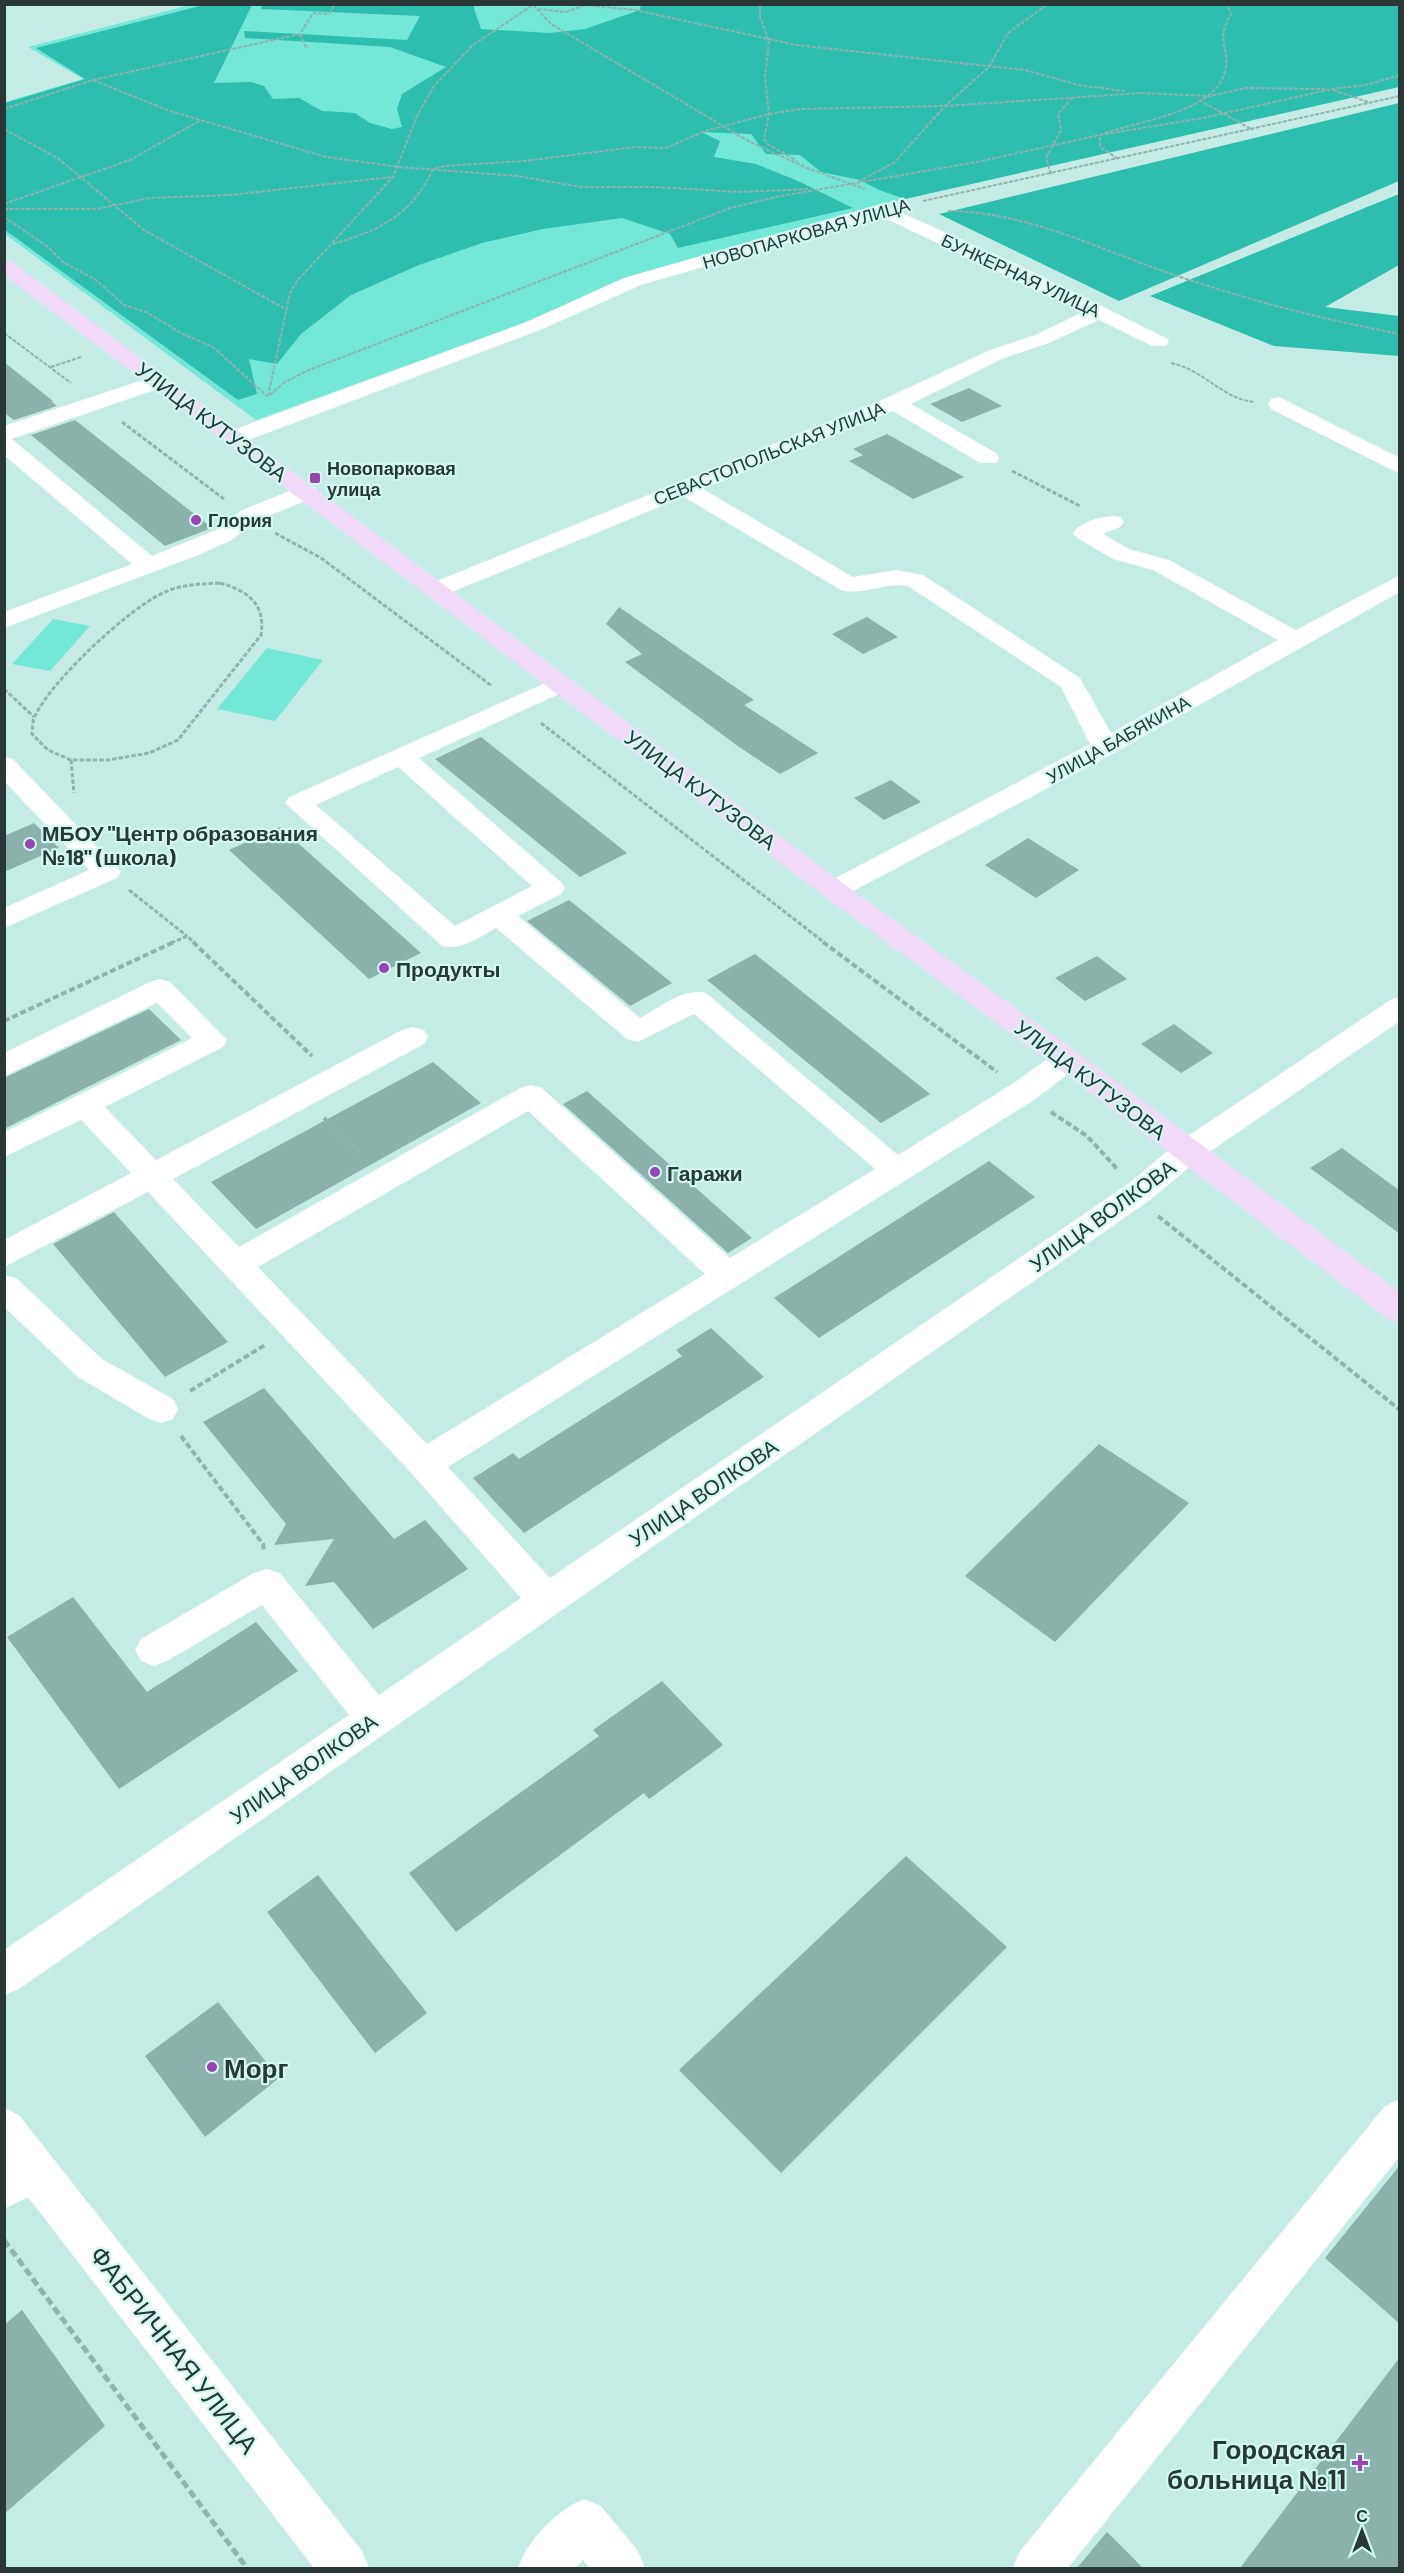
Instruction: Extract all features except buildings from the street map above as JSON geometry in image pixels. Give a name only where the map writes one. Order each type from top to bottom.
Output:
[{"type":"main road","name":"УЛИЦА КУТУЗОВА","points":[[8,272],[308,492],[834,890],[1067,1060],[1400,1310]]},
{"type":"street","name":"БУНКЕРНАЯ УЛИЦА","points":[[884,211],[1101,312],[1159,342]]},
{"type":"street","name":"НОВОПАРКОВАЯ УЛИЦА","points":[[233,438],[533,326],[634,281],[884,211]]},
{"type":"street","name":"СЕВАСТОПОЛЬСКАЯ УЛИЦА","points":[[436,590],[682,487],[894,403],[947,380],[997,354],[1042,339],[1101,312]]},
{"type":"street","points":[[4,434],[158,381]]},
{"type":"street","points":[[894,403],[988,458]]},
{"type":"street","points":[[1279,404],[1400,467]]},
{"type":"street","points":[[4,443],[149,566]]},
{"type":"street","points":[[682,487],[849,585],[896,577],[915,580],[1071,683],[1106,747]]},
{"type":"street","points":[[4,621],[224,535],[248,516],[308,492]]},
{"type":"street","points":[[1112,522],[1085,533],[1121,554],[1161,565],[1295,639]]},
{"type":"street","points":[[4,598],[129,549]]},
{"type":"street","name":"УЛИЦА БАБЯКИНА","points":[[834,890],[1106,747],[1400,582]]},
{"type":"street","points":[[402,757],[551,888],[452,939],[298,803],[402,757],[518,706],[561,684]]},
{"type":"street","points":[[4,765],[107,872],[4,920]]},
{"type":"street","points":[[499,915],[639,1032],[696,1000],[896,1170]]},
{"type":"street","points":[[4,1066],[160,989],[212,1040],[4,1146]]},
{"type":"street","name":"УЛИЦА ВОЛКОВА","points":[[4,1975],[1139,1192],[1187,1152],[1400,1007]]},
{"type":"street","points":[[4,1255],[413,1037]]},
{"type":"street","points":[[424,1464],[1023,1092],[1067,1060]]},
{"type":"street","points":[[235,1265],[531,1096],[727,1275]]},
{"type":"street","points":[[85,1105],[424,1464],[546,1600]]},
{"type":"street","points":[[4,1287],[90,1368],[161,1409]]},
{"type":"street","points":[[154,1650],[267,1584],[375,1718]]},
{"type":"street","points":[[1036,2568],[1400,2121]]},
{"type":"street","name":"ФАБРИЧНАЯ УЛИЦА","points":[[4,2130],[18,2176],[345,2568]]},
{"type":"street","points":[[542,2568],[584,2523],[621,2568]]},
{"type":"path","points":[[4,109],[93,80],[300,33],[313,13],[329,14],[335,4]]},
{"type":"path","points":[[760,4],[760,17],[769,41],[765,78],[769,114],[765,139],[769,145],[807,168]]},
{"type":"path","points":[[533,5],[551,24],[750,142],[807,168],[855,184],[895,162],[945,106],[989,67],[1008,33],[1048,4]]},
{"type":"path","points":[[1209,96],[1223,75],[1227,57],[1222,30],[1231,14],[1227,4]]},
{"type":"path","points":[[533,5],[542,10],[558,13],[574,11],[585,5],[635,10],[715,26],[769,41],[1025,70],[1078,85],[1142,93],[1209,96]]},
{"type":"path","points":[[267,397],[283,335],[290,293],[297,281],[393,177],[417,116],[434,86],[473,45],[533,5]]},
{"type":"path","points":[[300,33],[307,49]]},
{"type":"path","points":[[258,401],[309,369],[447,319],[641,240],[747,203],[978,162],[1100,135],[1226,114],[1332,89],[1366,85],[1400,75]]},
{"type":"path","points":[[93,80],[167,110],[326,158],[398,168],[433,169],[622,189],[655,187],[739,192],[828,188]]},
{"type":"path","points":[[1100,135],[1120,126],[1162,118],[1209,96],[1246,88],[1332,89],[1371,103]]},
{"type":"path","points":[[433,169],[471,162],[524,160],[635,147],[666,148],[723,126],[769,114],[801,109],[945,106],[1142,93]]},
{"type":"path","name":"НОВОПАРКОВАЯ УЛИЦА","points":[[884,211],[1400,96]]},
{"type":"path","points":[[1051,174],[1046,158],[1061,130],[1058,114],[1072,98]]},
{"type":"path","points":[[1199,100],[1253,130]]},
{"type":"path","points":[[4,204],[79,175],[120,164],[147,152],[201,120]]},
{"type":"path","points":[[4,129],[59,159],[116,206],[121,214],[152,234],[287,310]]},
{"type":"path","points":[[1100,135],[1100,147],[1119,160]]},
{"type":"path","points":[[333,244],[362,237],[400,212],[427,185],[433,169]]},
{"type":"path","points":[[4,209],[60,207],[97,209],[150,198],[230,195],[393,177]]},
{"type":"path","points":[[884,211],[976,212],[1046,224],[1109,252],[1291,312],[1400,334]]},
{"type":"path","points":[[4,218],[48,247],[63,262],[96,280],[124,305],[146,312],[183,334],[213,347],[267,397]]},
{"type":"path","points":[[1139,332],[1134,345],[1149,356],[1186,367],[1213,381],[1222,392],[1233,398],[1279,404]]},
{"type":"path","points":[[4,333],[248,516],[321,558],[518,706],[792,919],[1023,1092],[1087,1136],[1139,1192],[1163,1222],[1400,1410]]},
{"type":"path","points":[[220,583],[236,587],[260,606],[264,621],[261,635],[178,740],[149,753],[108,760],[71,760],[48,750],[32,735],[34,717],[53,690],[114,627],[140,606],[167,591],[193,584],[220,583]]},
{"type":"path","points":[[4,689],[34,717]]},
{"type":"path","points":[[107,872],[187,936]]},
{"type":"path","points":[[302,1096],[386,1179]]},
{"type":"path","points":[[267,1584],[263,1545],[161,1409],[294,1327]]},
{"type":"path","points":[[4,2240],[247,2568]]},
{"type":"green space","points":[[641,4],[1399,5],[1399,87],[905,199],[879,190],[860,180],[821,172],[800,155],[766,154],[751,134],[701,132],[720,141],[714,157],[756,164],[798,181],[853,208],[678,248],[670,234],[622,218],[543,229],[482,243],[419,265],[351,295],[301,334],[277,364],[249,359],[257,394],[238,400],[5,230],[5,103],[85,79],[36,48],[204,5],[252,5],[214,83],[251,82],[264,86],[273,99],[299,98],[322,111],[355,113],[370,123],[392,129],[402,127],[397,109],[402,94],[446,67],[390,47],[245,38],[244,31],[407,40],[420,16],[261,9],[262,5],[473,5],[481,29],[550,33],[585,29],[640,10]]},
{"type":"green space","points":[[190,5],[1399,5],[1359,96],[878,205],[618,280],[532,320],[256,420],[5,234],[5,102],[83,79],[28,47]]},
{"type":"green space","points":[[1399,103],[1399,181],[1119,301],[939,214]]},
{"type":"green space","points":[[1399,194],[1399,265],[1325,307],[1399,316],[1399,356],[1274,346],[1150,296]]},
{"type":"green space","points":[[53,619],[90,626],[50,671],[12,664]]},
{"type":"green space","points":[[267,648],[323,660],[275,721],[217,709]]},
{"type":"place","name":"Новопарковая улица","points":[[315,478]]},
{"type":"place","name":"Глория","points":[[196,520]]},
{"type":"place","name":"МБОУ \"Центр образования №18\" (школа)","points":[[30,844]]},
{"type":"place","name":"Продукты","points":[[384,968]]},
{"type":"place","name":"Гаражи","points":[[655,1172]]},
{"type":"place","name":"Морг","points":[[212,2067]]},
{"type":"place","name":"Городская больница №11","points":[[1360,2463]]}]
